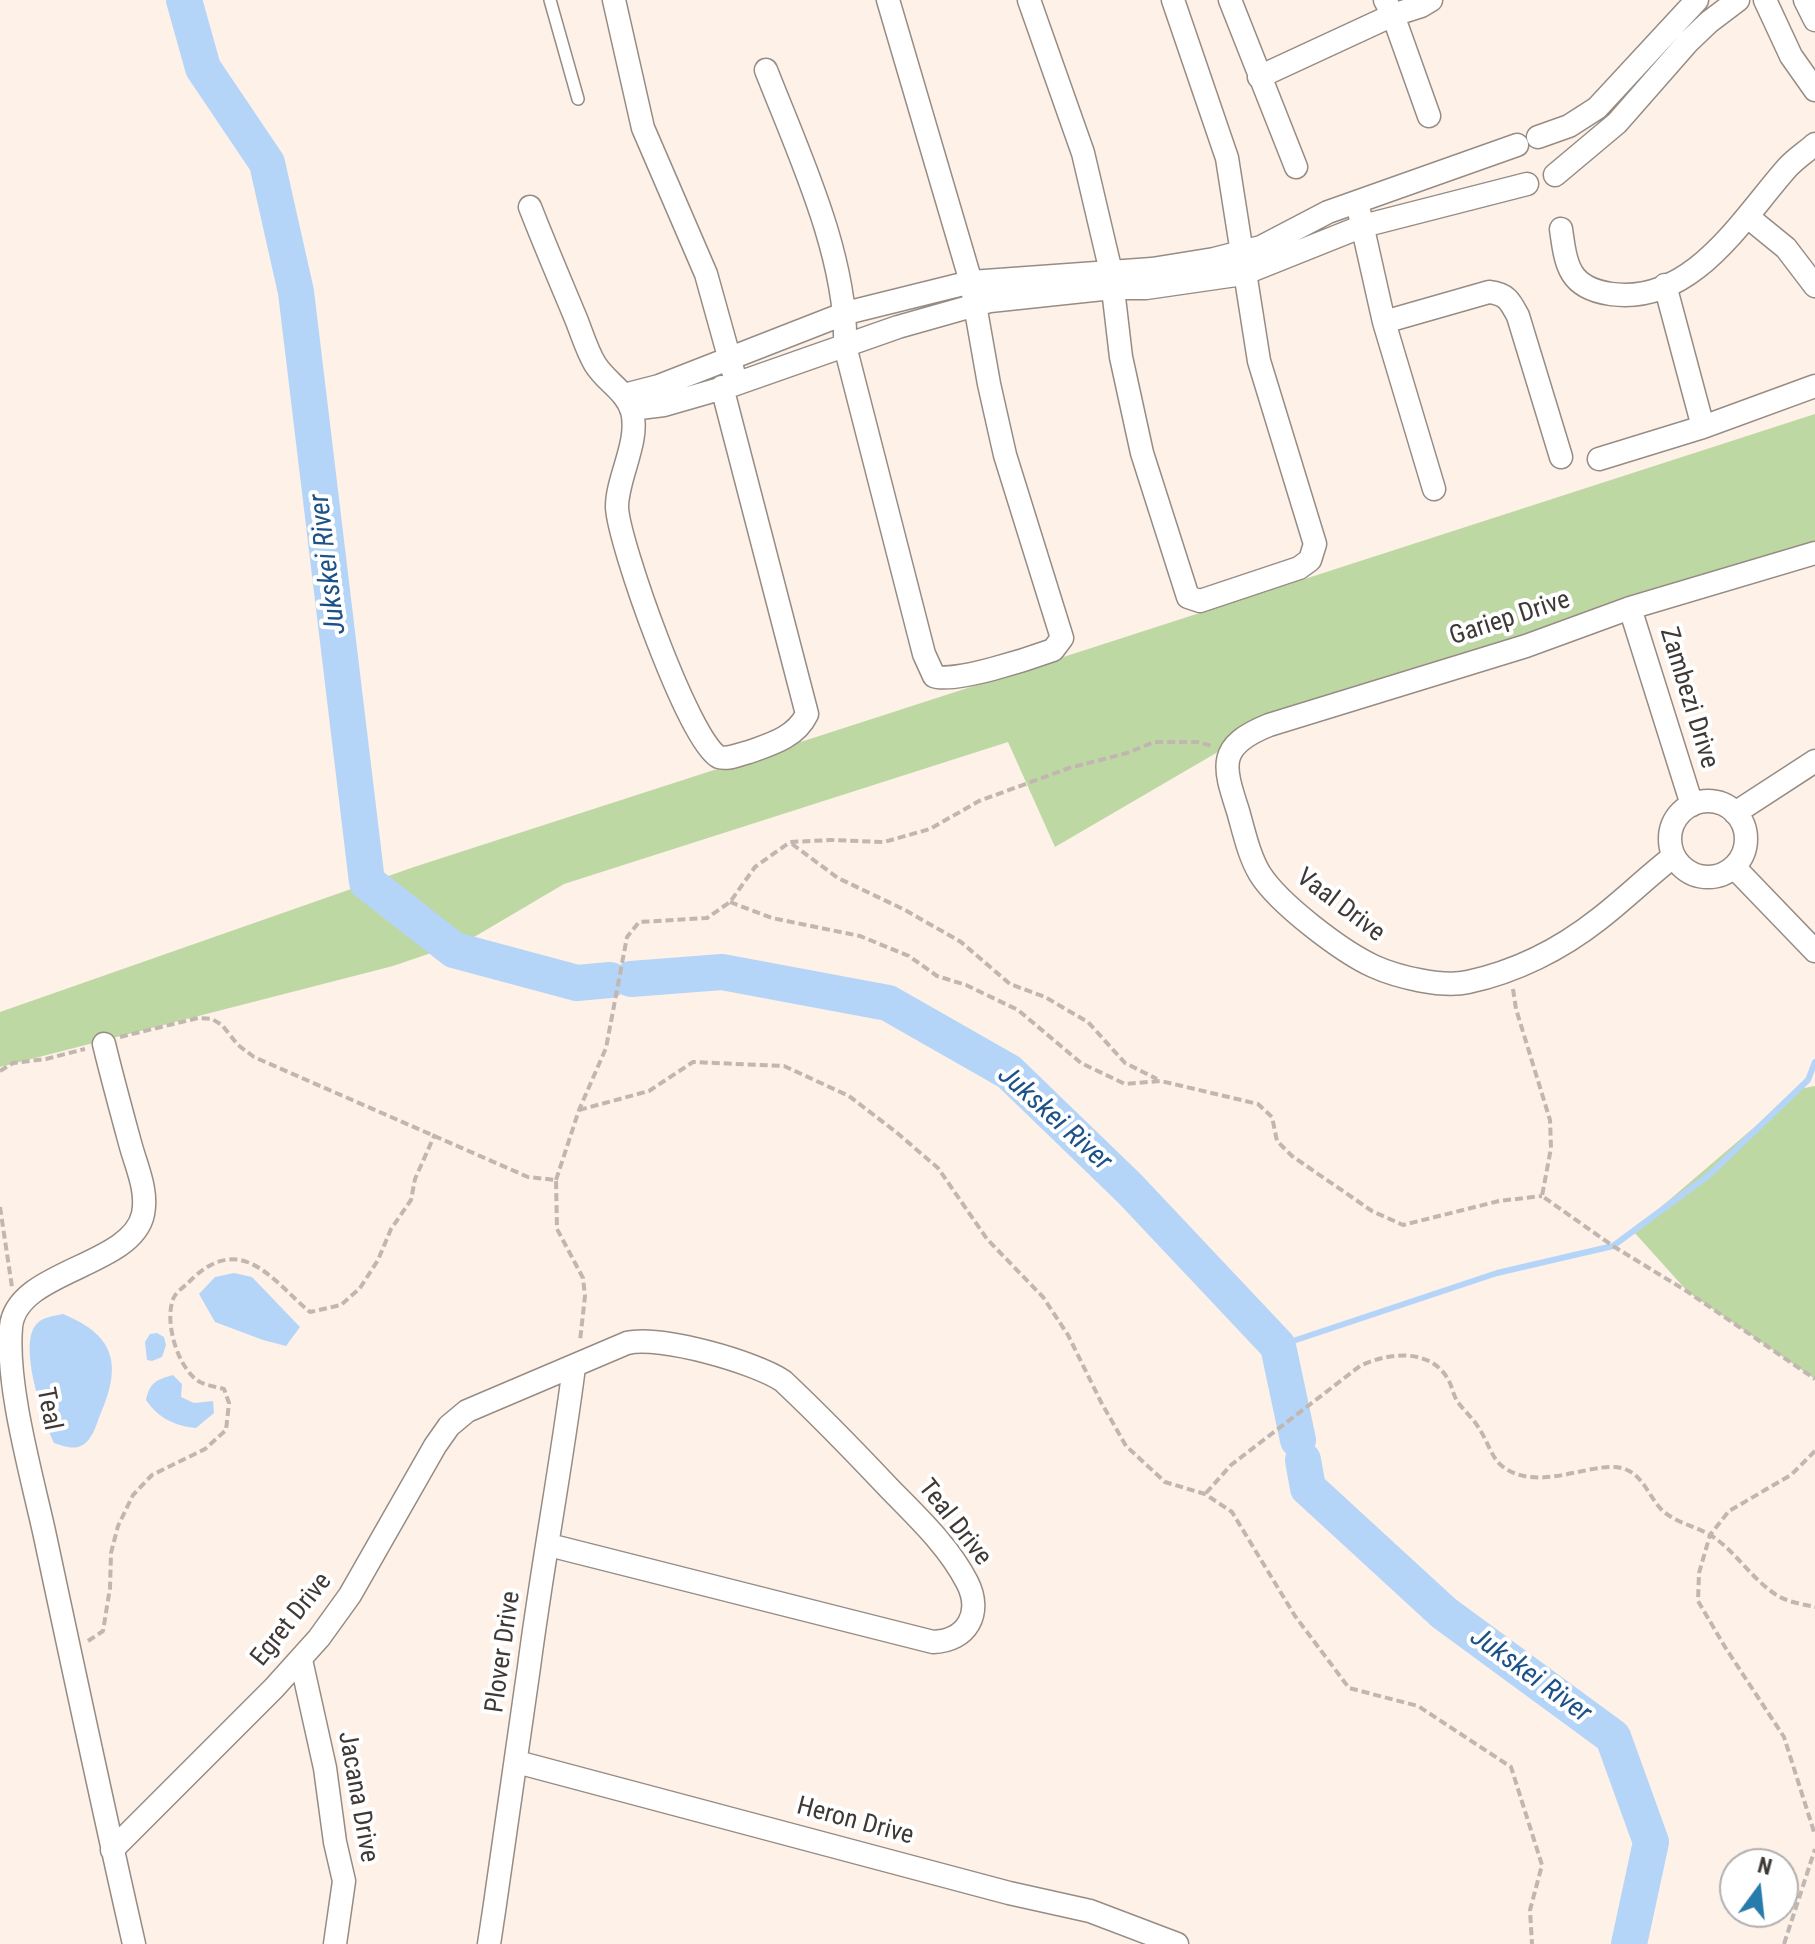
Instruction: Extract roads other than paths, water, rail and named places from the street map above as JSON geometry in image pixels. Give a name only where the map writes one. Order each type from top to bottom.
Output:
[{"type":"street","points":[[530,207],[595,364],[628,402],[632,435],[617,506],[628,554],[672,677],[706,745],[719,757],[729,758],[773,744],[790,735],[802,724],[807,714],[729,386],[730,359],[706,274],[643,128],[614,0]]},
{"type":"street","points":[[766,70],[820,207],[846,313],[845,346],[924,654],[934,676],[943,680],[1053,650],[1062,638],[1005,455],[973,294],[888,0]]},
{"type":"street","points":[[1029,0],[1083,153],[1112,280],[1121,357],[1142,453],[1188,597],[1200,601],[1299,568],[1310,560],[1315,544],[1259,361],[1227,158],[1173,0]]},
{"type":"street","points":[[1230,0],[1296,167]]},
{"type":"street","points":[[1259,77],[1389,7],[1421,6],[1431,0]]},
{"type":"street","points":[[1242,263],[1261,247],[1312,219],[1569,126],[1597,108],[1697,0]]},
{"type":"street","points":[[628,402],[659,386],[846,313],[973,294],[1112,280],[1152,269],[1242,263],[1363,226],[1527,184],[1542,184],[1617,123],[1688,42],[1738,0]]},
{"type":"street","points":[[1765,0],[1791,56],[1815,90]]},
{"type":"street","points":[[1805,0],[1815,20]]},
{"type":"street","points":[[1389,7],[1429,116]]},
{"type":"street","points":[[1527,184],[1513,172],[1513,153],[1528,141],[1553,145],[1559,160],[1555,175]]},
{"type":"street","points":[[1561,229],[1573,278],[1587,289],[1625,296],[1665,285],[1681,279],[1706,261],[1789,167],[1815,144]]},
{"type":"street","points":[[1357,202],[1384,322],[1434,489]]},
{"type":"street","points":[[1748,217],[1786,248],[1815,286]]},
{"type":"street","points":[[1665,285],[1703,427]]},
{"type":"street","points":[[1384,322],[1489,292],[1508,298],[1518,316],[1561,457]]},
{"type":"street","points":[[628,402],[664,405],[729,386],[898,327],[973,294]]},
{"type":"street","points":[[1599,459],[1703,427],[1815,386]]},
{"type":"street","name":"Gariep Drive","points":[[1231,752],[1247,735],[1269,725],[1526,646],[1630,608],[1815,553]]},
{"type":"street","name":"Zambezi Drive","points":[[1630,608],[1692,805]]},
{"type":"street","name":"Vaal Drive","points":[[1231,752],[1226,773],[1259,872],[1278,896],[1317,929],[1372,966],[1413,979],[1465,983],[1540,957],[1585,929],[1674,856]]},
{"type":"street","points":[[1735,813],[1815,761]]},
{"type":"street","points":[[1710,802],[1728,807],[1741,821],[1746,841],[1744,851],[1734,867],[1722,875],[1708,877],[1694,874],[1682,867],[1674,856],[1670,844],[1675,821],[1692,805],[1710,802]]},
{"type":"street","points":[[1734,867],[1815,951]]},
{"type":"street","name":"Teal","points":[[104,1044],[143,1186],[143,1216],[137,1227],[114,1249],[53,1280],[29,1295],[15,1310],[11,1327],[11,1366],[112,1850]]},
{"type":"street","name":"Teal Drive","points":[[549,1545],[933,1642],[953,1639],[960,1634],[968,1625],[973,1611],[967,1581],[926,1525],[794,1392],[773,1375],[763,1369],[666,1342],[643,1340],[627,1343],[574,1367]]},
{"type":"street","name":"Plover Drive","points":[[489,1944],[574,1367]]},
{"type":"street","name":"Egret Drive","points":[[112,1850],[301,1660],[350,1595],[449,1426],[467,1411],[574,1367]]},
{"type":"street","name":"Jacana Drive","points":[[301,1660],[325,1768],[344,1881],[335,1944]]},
{"type":"street","name":"Heron Drive","points":[[517,1762],[1009,1893],[1090,1911],[1177,1944]]},
{"type":"street","points":[[112,1850],[134,1944]]},
{"type":"lane","points":[[550,0],[578,99]]},
{"type":"water","points":[[234,1273],[252,1277],[300,1327],[286,1346],[215,1322],[199,1294],[215,1277]]},
{"type":"water","points":[[63,1314],[82,1323],[105,1344],[112,1369],[111,1384],[94,1431],[86,1443],[75,1447],[54,1443],[31,1367],[31,1337],[35,1326],[44,1319]]},
{"type":"water","points":[[157,1333],[164,1337],[166,1345],[162,1357],[147,1360],[145,1342],[150,1334]]},
{"type":"water","points":[[173,1375],[182,1384],[181,1397],[194,1403],[213,1401],[214,1413],[196,1428],[168,1420],[146,1400],[155,1383]]},
{"type":"waterway","name":"Jukskei River","points":[[184,0],[203,68],[267,163],[296,292],[367,882],[454,950],[577,983],[610,980]]},
{"type":"waterway","name":"Jukskei River","points":[[631,979],[722,972],[888,1003],[1009,1072],[1130,1189],[1278,1346],[1298,1440]]},
{"type":"waterway","points":[[1278,1346],[1497,1273],[1613,1246],[1709,1175],[1808,1080],[1815,1062]]},
{"type":"waterway","name":"Jukskei River","points":[[1303,1460],[1308,1488],[1444,1613],[1613,1737],[1651,1842],[1629,1944]]}]
